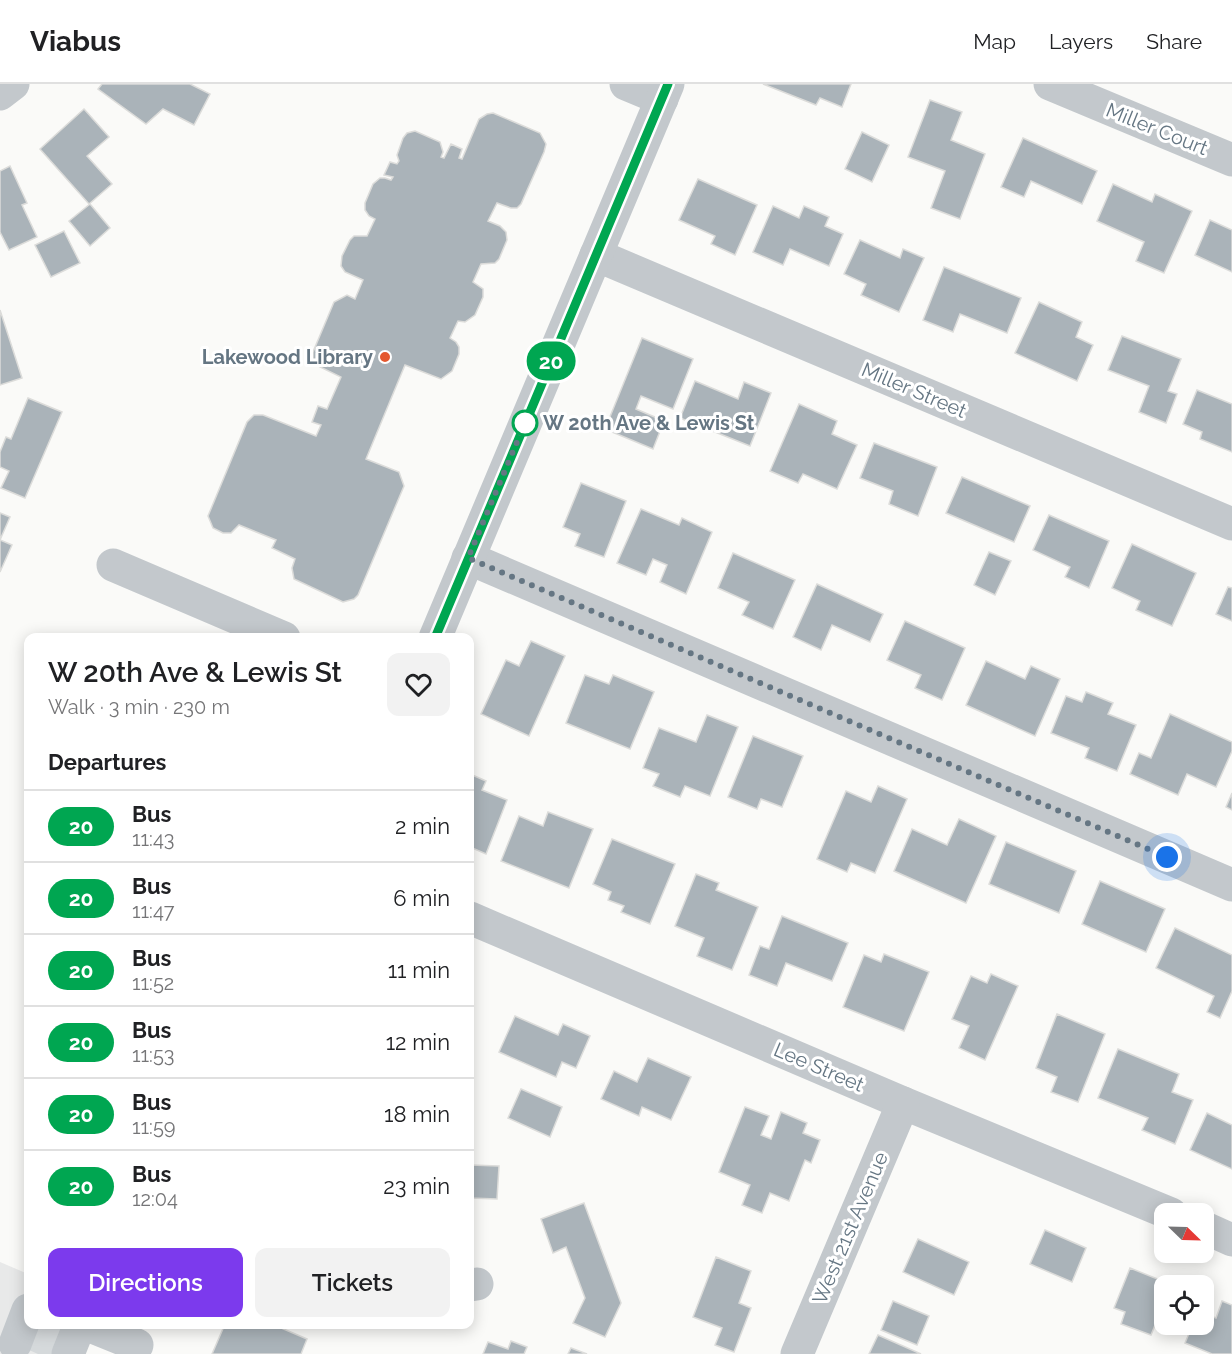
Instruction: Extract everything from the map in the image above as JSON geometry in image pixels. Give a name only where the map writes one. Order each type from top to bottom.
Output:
[{"type":"street","points":[[0,94],[13,84]]},
{"type":"street","points":[[437,633],[665,91],[626,84]]},
{"type":"street","name":"Miller Court","points":[[1050,84],[1232,160]]},
{"type":"street","name":"Miller Street","points":[[596,255],[1232,524]]},
{"type":"street","points":[[468,558],[1232,885]]},
{"type":"street","points":[[113,565],[272,633]]},
{"type":"street","name":"Lee Street","points":[[474,920],[903,1103],[1154,1207]]},
{"type":"street","name":"West 21st Avenue","points":[[797,1354],[903,1103]]},
{"type":"street","points":[[1214,1232],[1232,1240]]},
{"type":"street","points":[[73,1340],[138,1341]]},
{"type":"shaded area","points":[[0,1262],[24,1272],[24,1329],[95,1329],[82,1354],[0,1354]]},
{"type":"building","points":[[102,84],[190,84],[210,94],[194,125],[163,109],[146,124],[98,89]]},
{"type":"building","points":[[763,84],[851,84],[842,107],[820,98],[816,105]]},
{"type":"building","points":[[930,100],[962,112],[951,140],[985,154],[960,219],[931,208],[945,171],[908,157]]},
{"type":"building","points":[[84,109],[109,137],[87,156],[112,184],[89,204],[40,149]]},
{"type":"building","name":"Lakewood Library","points":[[493,113],[540,133],[546,144],[544,152],[521,204],[517,208],[511,208],[497,203],[488,221],[500,226],[506,232],[507,240],[499,259],[495,263],[481,264],[473,282],[483,289],[483,297],[475,315],[465,322],[458,321],[450,338],[459,347],[459,354],[452,371],[441,379],[405,365],[366,459],[399,472],[404,486],[358,595],[354,599],[343,602],[294,579],[292,568],[295,559],[272,548],[276,540],[239,525],[231,533],[223,533],[213,528],[208,516],[247,422],[254,415],[263,415],[316,436],[321,425],[312,422],[318,406],[327,409],[341,377],[316,365],[313,352],[334,302],[347,295],[355,299],[363,280],[345,272],[341,266],[342,256],[354,236],[367,236],[375,219],[365,210],[365,203],[373,184],[380,178],[391,180],[393,177],[384,175],[390,162],[397,164],[399,161],[397,155],[403,138],[407,133],[415,131],[440,142],[443,152],[441,157],[444,158],[451,144],[462,149],[459,158],[462,159],[479,119]]},
{"type":"building","points":[[862,132],[889,145],[872,182],[845,169]]},
{"type":"building","points":[[1023,138],[1097,171],[1082,204],[1031,181],[1024,197],[1001,187]]},
{"type":"building","points":[[10,166],[27,203],[22,205],[37,237],[9,250],[0,232],[0,171]]},
{"type":"building","points":[[698,179],[757,205],[735,255],[711,244],[715,236],[679,220]]},
{"type":"building","points":[[1113,184],[1152,202],[1155,194],[1192,211],[1164,273],[1136,261],[1144,242],[1097,221]]},
{"type":"building","points":[[90,204],[110,228],[90,246],[69,221]]},
{"type":"building","points":[[773,206],[799,218],[804,206],[829,217],[825,226],[843,234],[829,266],[790,249],[783,265],[753,252]]},
{"type":"building","points":[[1210,220],[1232,230],[1232,272],[1195,255]]},
{"type":"building","points":[[64,231],[80,263],[51,277],[35,245]]},
{"type":"building","points":[[860,240],[900,258],[903,249],[924,258],[899,312],[861,295],[866,284],[844,274]]},
{"type":"building","points":[[944,267],[1021,298],[1007,333],[960,314],[953,332],[923,320]]},
{"type":"building","points":[[1039,302],[1082,322],[1076,337],[1093,345],[1077,381],[1015,353]]},
{"type":"building","points":[[0,310],[22,378],[0,385]]},
{"type":"building","points":[[1122,336],[1181,359],[1168,391],[1177,394],[1166,423],[1139,412],[1149,386],[1108,370]]},
{"type":"building","points":[[642,338],[693,359],[673,409],[641,396],[636,409],[664,421],[653,449],[605,429]]},
{"type":"building","points":[[695,381],[738,399],[744,382],[771,393],[750,446],[680,418]]},
{"type":"building","points":[[1197,390],[1232,404],[1232,452],[1200,439],[1202,432],[1183,424]]},
{"type":"building","points":[[28,398],[62,412],[25,498],[1,488],[9,471],[0,467],[0,452],[6,437],[11,439]]},
{"type":"building","points":[[799,404],[837,421],[832,434],[857,445],[837,489],[803,474],[798,483],[770,471]]},
{"type":"building","points":[[874,443],[937,467],[918,516],[889,504],[893,491],[860,478]]},
{"type":"building","points":[[962,477],[1030,506],[1014,542],[946,513]]},
{"type":"building","points":[[581,483],[626,501],[604,557],[575,546],[580,534],[563,527]]},
{"type":"building","points":[[641,509],[679,525],[682,518],[712,532],[686,594],[660,582],[667,565],[653,559],[646,575],[617,563]]},
{"type":"building","points":[[0,513],[10,517],[0,540]]},
{"type":"building","points":[[1049,515],[1109,541],[1089,588],[1065,577],[1070,567],[1033,550]]},
{"type":"building","points":[[0,540],[12,545],[0,572]]},
{"type":"building","points":[[1132,544],[1196,573],[1172,626],[1136,610],[1140,601],[1112,588]]},
{"type":"building","points":[[989,552],[1011,561],[995,595],[974,585]]},
{"type":"building","points":[[733,553],[795,580],[773,629],[742,615],[749,602],[718,588]]},
{"type":"building","points":[[817,584],[883,614],[870,642],[832,625],[821,650],[793,637]]},
{"type":"building","points":[[1228,587],[1232,588],[1232,621],[1216,614]]},
{"type":"building","points":[[905,621],[965,648],[942,700],[915,688],[921,675],[887,660]]},
{"type":"building","points":[[531,641],[565,656],[529,736],[481,714],[506,660],[519,666]]},
{"type":"building","points":[[986,661],[1025,679],[1031,666],[1060,679],[1035,736],[966,705]]},
{"type":"building","points":[[585,675],[609,684],[613,675],[654,692],[630,749],[566,723]]},
{"type":"building","points":[[1086,692],[1113,703],[1108,714],[1136,725],[1117,771],[1085,758],[1089,748],[1051,733],[1066,696],[1082,702]]},
{"type":"building","points":[[1170,714],[1232,742],[1232,751],[1216,787],[1187,774],[1178,795],[1130,774],[1139,753],[1151,758]]},
{"type":"building","points":[[707,715],[738,727],[710,796],[685,786],[680,797],[653,786],[659,774],[643,768],[659,728],[696,742]]},
{"type":"building","points":[[753,736],[803,756],[782,807],[761,799],[757,809],[728,797]]},
{"type":"building","points":[[474,776],[486,781],[482,790],[507,800],[486,854],[474,849]]},
{"type":"building","points":[[878,786],[907,799],[875,873],[851,863],[847,872],[817,859],[846,791],[871,802]]},
{"type":"building","points":[[1232,793],[1232,810],[1226,807]]},
{"type":"building","points":[[548,812],[593,829],[569,888],[501,861],[519,816],[543,826]]},
{"type":"building","points":[[959,819],[996,836],[966,903],[894,871],[912,829],[947,845]]},
{"type":"building","points":[[612,839],[675,864],[650,924],[621,912],[624,906],[608,900],[611,892],[593,884]]},
{"type":"building","points":[[1006,842],[1076,871],[1059,913],[989,884]]},
{"type":"building","points":[[696,874],[719,883],[716,890],[758,907],[732,970],[697,956],[704,938],[675,926]]},
{"type":"building","points":[[1100,881],[1165,909],[1146,952],[1082,924]]},
{"type":"building","points":[[782,916],[848,943],[832,981],[786,963],[777,986],[749,975],[760,946],[769,949]]},
{"type":"building","points":[[1175,928],[1232,955],[1232,991],[1220,1018],[1207,1012],[1214,996],[1156,968]]},
{"type":"building","points":[[884,954],[929,972],[904,1031],[843,1007],[864,955],[881,962]]},
{"type":"building","points":[[991,974],[1018,986],[985,1060],[959,1048],[969,1026],[952,1019],[971,976],[987,983]]},
{"type":"building","points":[[1057,1014],[1105,1034],[1078,1102],[1051,1092],[1057,1077],[1036,1068]]},
{"type":"building","points":[[515,1016],[558,1035],[563,1024],[590,1036],[576,1068],[562,1062],[556,1077],[499,1052]]},
{"type":"building","points":[[1118,1049],[1179,1074],[1172,1092],[1193,1100],[1175,1144],[1142,1130],[1148,1118],[1098,1098]]},
{"type":"building","points":[[648,1058],[691,1077],[671,1120],[642,1107],[639,1116],[601,1099],[614,1071],[637,1082]]},
{"type":"building","points":[[521,1089],[562,1107],[550,1137],[508,1118]]},
{"type":"building","points":[[745,1107],[769,1116],[761,1135],[771,1139],[781,1112],[807,1123],[803,1133],[820,1140],[811,1163],[805,1160],[789,1201],[770,1193],[762,1213],[742,1205],[750,1185],[719,1172]]},
{"type":"building","points":[[1207,1113],[1232,1125],[1232,1169],[1190,1150]]},
{"type":"building","points":[[474,1165],[499,1166],[497,1199],[474,1198]]},
{"type":"building","points":[[584,1203],[621,1303],[605,1337],[573,1323],[585,1298],[566,1247],[553,1253],[541,1219]]},
{"type":"building","points":[[1045,1230],[1086,1248],[1072,1282],[1030,1264]]},
{"type":"building","points":[[918,1239],[969,1262],[954,1295],[903,1272]]},
{"type":"building","points":[[716,1257],[751,1271],[739,1303],[751,1308],[734,1352],[715,1345],[722,1328],[693,1317]]},
{"type":"building","points":[[1130,1268],[1154,1278],[1154,1328],[1151,1335],[1121,1324],[1125,1312],[1114,1308]]},
{"type":"building","points":[[893,1301],[929,1316],[917,1345],[881,1330]]},
{"type":"building","points":[[1222,1301],[1232,1305],[1232,1354],[1212,1354],[1185,1343],[1188,1335],[1214,1335],[1214,1317],[1216,1318]]},
{"type":"building","points":[[223,1329],[284,1329],[307,1339],[301,1354],[212,1354]]},
{"type":"building","points":[[878,1335],[921,1354],[869,1354]]},
{"type":"building","points":[[511,1341],[527,1347],[524,1354],[483,1354],[488,1342],[508,1349]]},
{"type":"building","points":[[571,1348],[587,1354],[568,1354]]},
{"type":"tunnel","points":[[29,1332],[63,1347]]},
{"type":"bus line","name":"20","points":[[437,633],[668,84]]},
{"type":"place","name":"Lakewood Library","points":[[385,357]]},
{"type":"place","name":"W 20th Ave & Lewis St","points":[[525,423]]},
{"type":"route","points":[[525,423],[468,558],[1167,857]]}]
